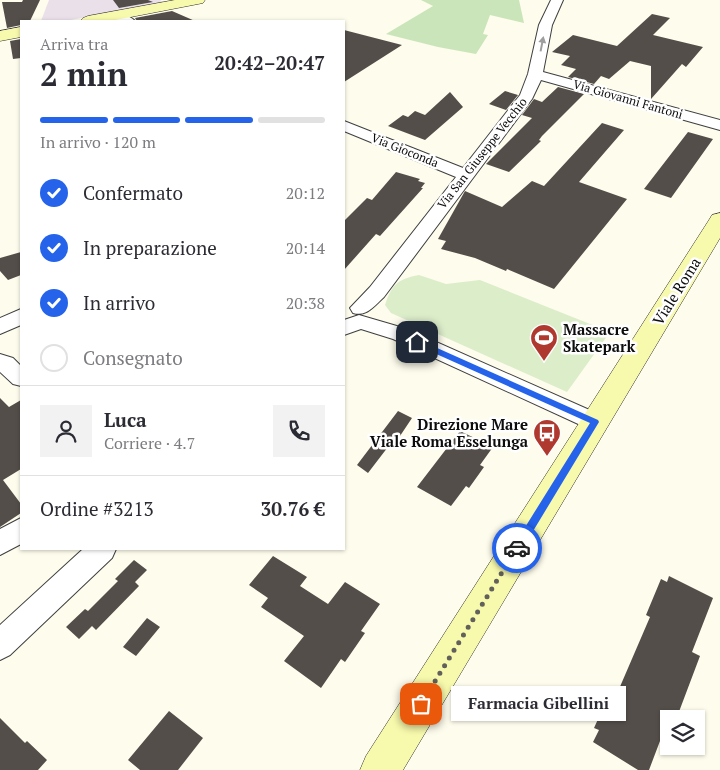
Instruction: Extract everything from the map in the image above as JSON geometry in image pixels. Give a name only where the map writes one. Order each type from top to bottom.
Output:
[{"type":"main road","points":[[95,20],[198,0]]},
{"type":"main road","points":[[0,36],[20,32]]},
{"type":"main road","name":"Viale Roma","points":[[380,770],[720,220]]},
{"type":"street","name":"Via San Giuseppe Vecchio","points":[[362,316],[466,174],[527,96],[536,74],[546,23],[557,0]]},
{"type":"street","points":[[141,20],[140,18],[144,14],[153,10]]},
{"type":"street","points":[[108,18],[126,20]]},
{"type":"street","name":"Via Giovanni Fantoni","points":[[536,74],[720,125]]},
{"type":"street","name":"Via Gioconda","points":[[345,126],[466,174]]},
{"type":"street","points":[[362,316],[595,422]]},
{"type":"street","points":[[0,327],[20,317]]},
{"type":"street","points":[[0,362],[20,377]]},
{"type":"street","points":[[0,543],[20,531]]},
{"type":"street","points":[[0,645],[101,550]]},
{"type":"shaded area","points":[[49,0],[160,0],[165,3],[71,20],[41,20]]},
{"type":"green space","points":[[421,0],[519,0],[524,23],[490,15],[483,34],[488,35],[476,54],[386,34],[433,6]]},
{"type":"green space","name":"Massacre Skatepark","points":[[419,275],[446,284],[480,280],[610,332],[567,392],[391,313],[385,305],[393,287],[406,278]]},
{"type":"building","points":[[23,0],[40,0],[30,20],[20,20],[20,25],[7,28],[2,2],[22,2]]},
{"type":"building","points":[[113,0],[148,0],[153,2],[119,8]]},
{"type":"building","points":[[172,11],[193,20],[136,20],[135,18]]},
{"type":"building","points":[[652,14],[670,18],[653,35],[703,47],[686,67],[682,64],[651,99],[651,66],[630,61],[609,79],[601,76],[594,84],[568,77],[576,69],[561,65],[570,56],[552,52],[573,35],[617,46]]},
{"type":"building","points":[[345,30],[402,45],[345,81]]},
{"type":"building","points":[[20,39],[20,58],[13,59],[10,41]]},
{"type":"building","points":[[558,87],[584,94],[542,136],[539,140],[541,141],[509,172],[486,164],[532,118],[522,115],[534,99],[542,102]]},
{"type":"building","points":[[505,91],[518,95],[506,110],[489,104]]},
{"type":"building","points":[[450,92],[463,107],[425,140],[388,126],[403,115],[408,117],[415,111],[425,115]]},
{"type":"building","points":[[602,123],[624,130],[579,182],[627,199],[554,289],[507,269],[506,271],[475,258],[441,249],[446,241],[438,239],[465,191],[502,207],[532,181],[544,186]]},
{"type":"building","points":[[688,132],[713,139],[671,198],[644,189]]},
{"type":"building","points":[[396,172],[420,179],[418,181],[425,183],[421,188],[423,188],[380,236],[376,234],[345,269],[345,220],[367,198],[372,200]]},
{"type":"building","points":[[20,252],[20,275],[8,280],[0,271],[0,258]]},
{"type":"building","points":[[0,398],[9,407],[20,401],[20,470],[3,480],[20,503],[20,514],[0,527]]},
{"type":"building","points":[[398,411],[412,418],[394,445],[391,443],[368,473],[357,465]]},
{"type":"building","points":[[460,431],[493,447],[480,465],[484,467],[469,488],[466,486],[451,506],[417,487]]},
{"type":"building","points":[[273,556],[307,577],[300,586],[328,604],[345,582],[380,604],[361,631],[365,633],[345,662],[341,659],[321,688],[284,661],[304,636],[261,607],[268,598],[249,585]]},
{"type":"building","points":[[134,560],[147,570],[135,582],[139,586],[96,630],[92,626],[79,639],[66,627],[85,609],[88,611],[118,581],[115,579]]},
{"type":"building","points":[[669,576],[713,598],[692,652],[700,656],[680,710],[660,710],[660,741],[649,770],[638,770],[593,742],[599,730],[594,728],[613,686],[619,689],[650,617],[646,615],[661,579],[667,582]]},
{"type":"building","points":[[147,618],[160,627],[136,656],[123,647]]},
{"type":"building","points":[[169,711],[203,738],[178,770],[140,770],[128,760]]},
{"type":"building","points":[[0,718],[25,743],[27,741],[47,760],[38,770],[0,770]]},
{"type":"way so far","points":[[421,704],[517,548]]},
{"type":"place","name":"Massacre Skatepark","points":[[544,362]]},
{"type":"place","name":"Direzione Mare Viale Roma Esselunga","points":[[547,457]]},
{"type":"place","name":"Farmacia Gibellini","points":[[421,704]]},
{"type":"route","points":[[417,342],[595,422],[517,548]]}]
